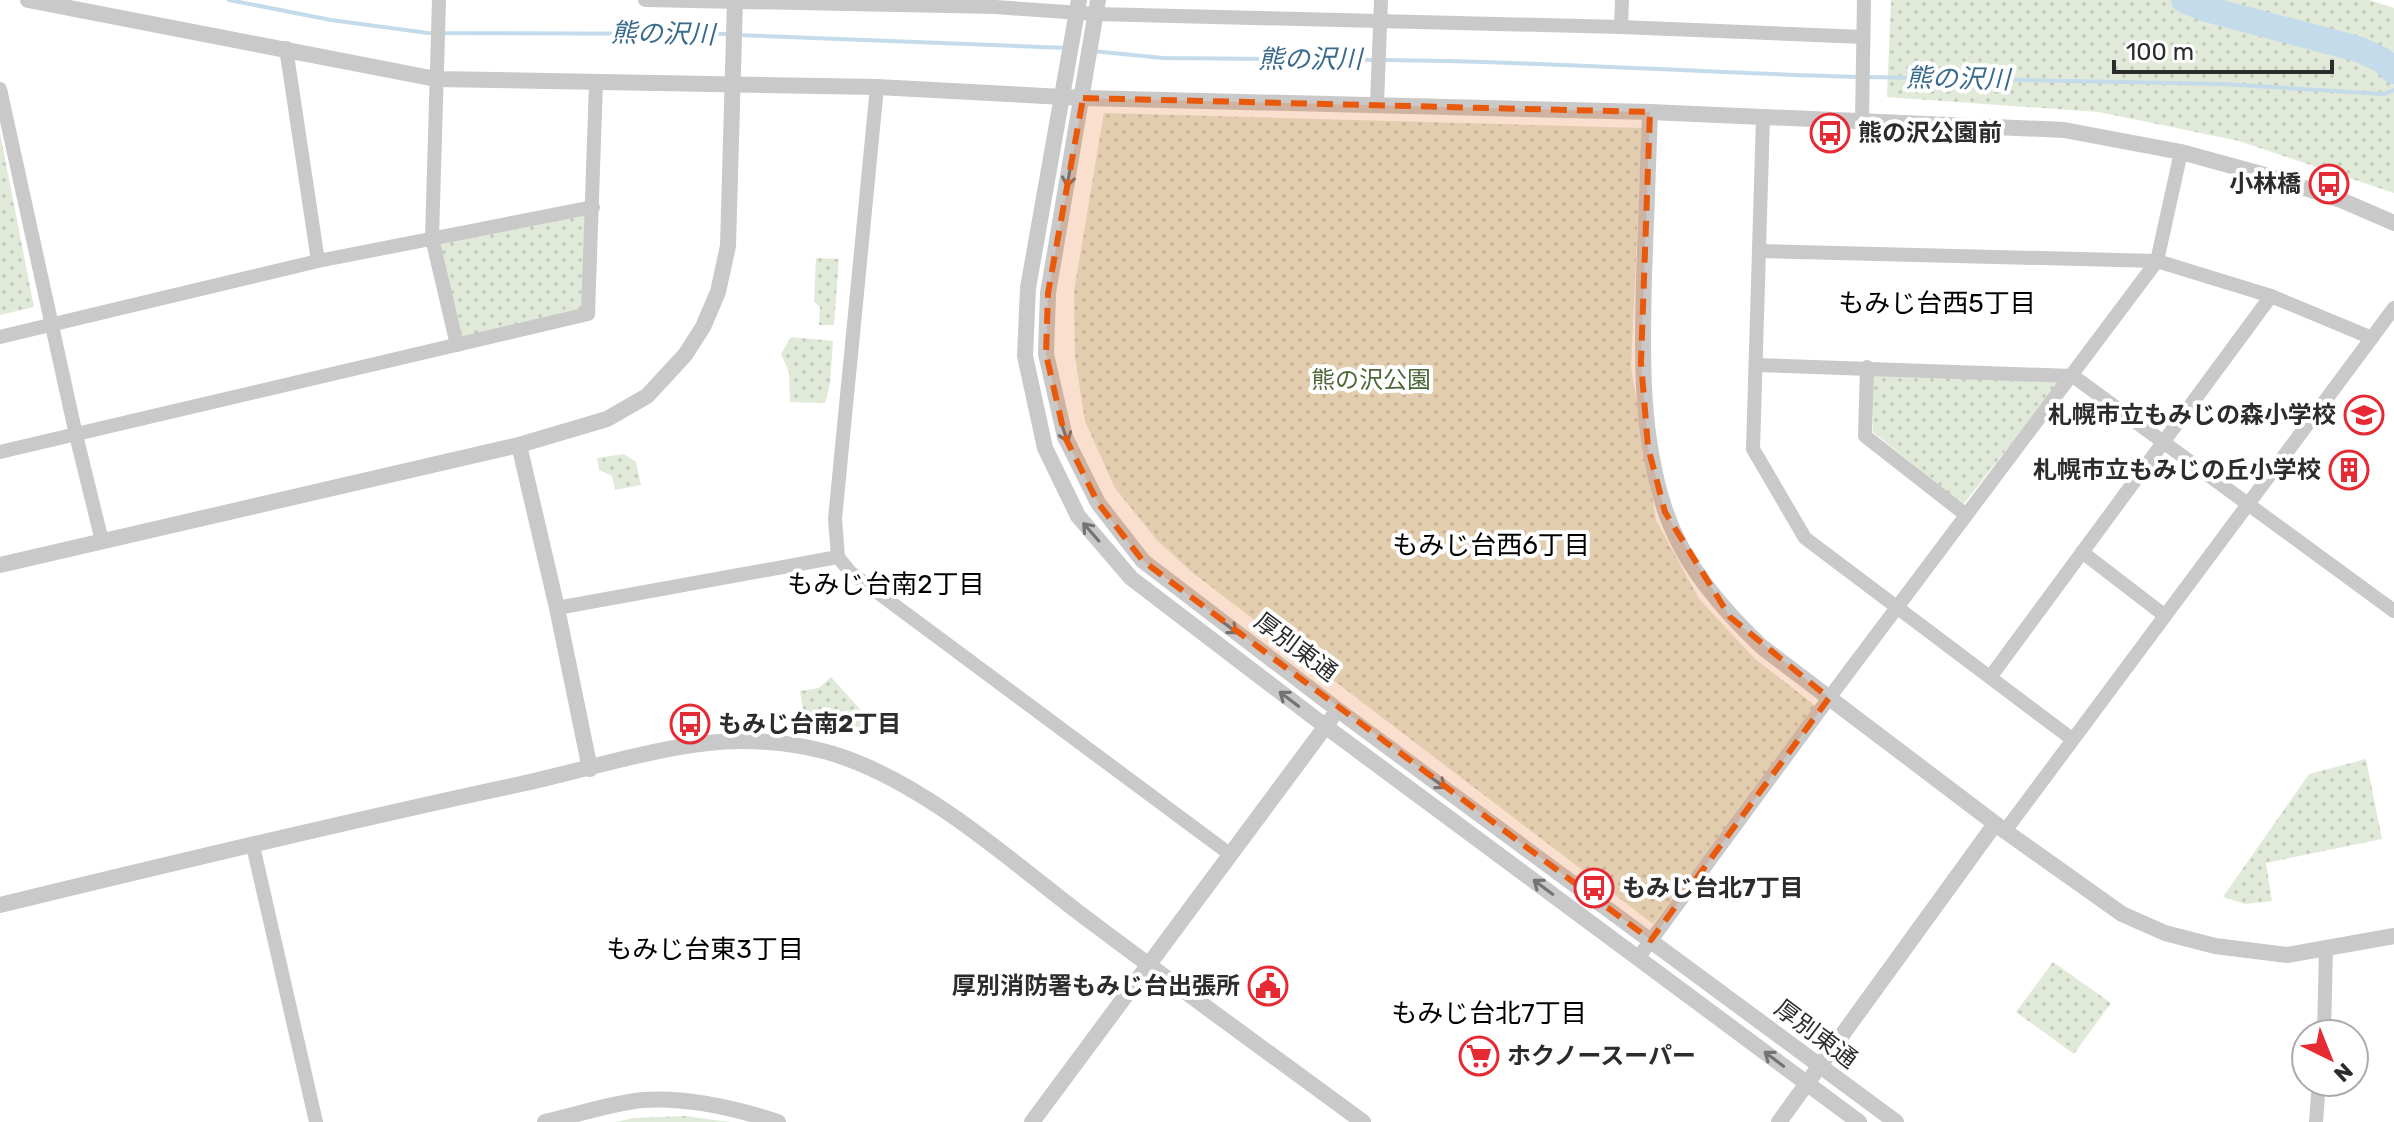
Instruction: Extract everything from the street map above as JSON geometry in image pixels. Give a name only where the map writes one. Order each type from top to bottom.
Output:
[{"type":"street","points":[[28,0],[286,48],[436,70],[596,83],[877,87],[1083,98],[1650,112],[2064,130],[2181,152],[2344,196],[2394,223]]},
{"type":"street","points":[[645,0],[1173,8],[1380,21],[1863,37]]},
{"type":"street","points":[[1377,104],[1381,0]]},
{"type":"street","points":[[1621,27],[1622,0]]},
{"type":"street","points":[[1862,120],[1864,0]]},
{"type":"street","points":[[0,565],[519,445],[607,419],[647,396],[669,375],[703,327],[718,292],[728,246],[735,2]]},
{"type":"street","name":"厚別東通","points":[[1078,6],[1028,288],[1025,356],[1045,448],[1078,516],[1131,578],[1325,726],[1859,1122]]},
{"type":"street","points":[[439,7],[432,238],[457,345]]},
{"type":"street","name":"厚別東通","points":[[1096,7],[1048,293],[1046,354],[1065,437],[1098,503],[1143,561],[1338,710],[1896,1122]]},
{"type":"street","points":[[286,48],[318,261]]},
{"type":"street","points":[[0,452],[588,314],[596,83]]},
{"type":"street","points":[[877,87],[835,519],[838,557],[850,572],[1231,855]]},
{"type":"street","points":[[0,89],[102,541]]},
{"type":"street","points":[[1650,112],[1641,362],[1648,447],[1665,512],[1686,554],[1730,617],[1762,647],[2000,828],[2122,914],[2165,933],[2215,946],[2287,955],[2394,936]]},
{"type":"street","points":[[1763,117],[1753,449],[1805,538],[2072,739]]},
{"type":"street","points":[[1638,958],[1896,607],[2157,261],[2181,152]]},
{"type":"street","points":[[0,337],[318,261],[593,207]]},
{"type":"street","points":[[1759,251],[2157,261],[2271,296],[2372,338]]},
{"type":"street","points":[[1991,676],[2271,296]]},
{"type":"street","points":[[1779,1122],[2000,828],[2072,739],[2394,308]]},
{"type":"street","points":[[1756,365],[2073,376],[2394,611]]},
{"type":"street","points":[[1867,367],[1865,436],[1966,515]]},
{"type":"street","points":[[519,445],[590,769]]},
{"type":"street","points":[[2082,552],[2164,615]]},
{"type":"street","points":[[557,608],[838,557]]},
{"type":"street","points":[[1032,1122],[1338,710]]},
{"type":"street","points":[[0,905],[410,807],[697,745],[742,741],[807,749],[859,763],[928,798],[1148,965],[1363,1122]]},
{"type":"street","points":[[253,846],[316,1122]]},
{"type":"street","points":[[2324,1018],[2326,948]]},
{"type":"street","points":[[2316,1122],[2318,1098]]},
{"type":"street","points":[[545,1122],[642,1100],[739,1109],[778,1122]]},
{"type":"highlighted area","points":[[1083,98],[1650,112],[1641,362],[1648,447],[1665,512],[1730,617],[1829,698],[1651,940],[1143,561],[1098,503],[1065,437],[1046,354],[1048,293]]},
{"type":"green space","points":[[1891,0],[2369,0],[2394,8],[2394,193],[2239,141],[2099,112],[1887,97]]},
{"type":"green space","name":"熊の沢公園","points":[[1104,113],[1642,128],[1631,367],[1656,520],[1699,599],[1755,659],[1817,707],[1653,924],[1193,573],[1157,540],[1115,488],[1085,421],[1075,356],[1074,291]]},
{"type":"green space","points":[[0,133],[34,307],[0,315]]},
{"type":"green space","points":[[593,207],[588,314],[457,345],[432,238]]},
{"type":"green space","points":[[816,258],[839,259],[834,325],[819,325],[820,307],[814,302]]},
{"type":"green space","points":[[791,337],[833,341],[825,403],[790,402],[789,372],[781,354]]},
{"type":"green space","points":[[1873,375],[2059,382],[1963,505],[1873,432]]},
{"type":"green space","points":[[624,454],[636,462],[641,485],[615,490],[612,476],[599,470],[597,458]]},
{"type":"green space","points":[[831,677],[868,718],[861,735],[805,721],[800,691],[819,688]]},
{"type":"green space","points":[[2366,759],[2382,839],[2266,863],[2272,901],[2245,904],[2223,897],[2309,774]]},
{"type":"green space","points":[[2053,962],[2111,1003],[2074,1054],[2016,1012]]},
{"type":"green space","points":[[685,1116],[730,1122],[615,1122],[634,1118]]},
{"type":"waterway","name":"熊の沢川","points":[[229,0],[331,20],[428,33],[728,34]]},
{"type":"waterway","points":[[2184,0],[2206,9],[2358,49],[2382,60],[2394,71]]},
{"type":"waterway","name":"熊の沢川","points":[[737,35],[1067,48]]},
{"type":"waterway","name":"熊の沢川","points":[[1092,51],[1163,58],[1375,60]]},
{"type":"waterway","name":"熊の沢川","points":[[1384,60],[1859,77]]},
{"type":"waterway","name":"熊の沢川","points":[[1867,77],[2222,84],[2384,94],[2394,90]]},
{"type":"place","name":"熊の沢公園前","points":[[1830,133]]},
{"type":"place","name":"小林橋","points":[[2329,184]]},
{"type":"place","name":"札幌市立もみじの森小学校","points":[[2364,415]]},
{"type":"place","name":"札幌市立もみじの丘小学校","points":[[2349,470]]},
{"type":"place","name":"もみじ台南2丁目","points":[[690,724]]},
{"type":"place","name":"もみじ台北7丁目","points":[[1594,888]]},
{"type":"place","name":"厚別消防署もみじ台出張所","points":[[1268,986]]},
{"type":"place","name":"ホクノースーパー","points":[[1479,1056]]},
{"type":"district","name":"もみじ台西5丁目","points":[[1937,303]]},
{"type":"district","name":"もみじ台西6丁目","points":[[1491,545]]},
{"type":"district","name":"もみじ台南2丁目","points":[[886,584]]},
{"type":"district","name":"もみじ台東3丁目","points":[[705,949]]},
{"type":"district","name":"もみじ台北7丁目","points":[[1489,1013]]}]
